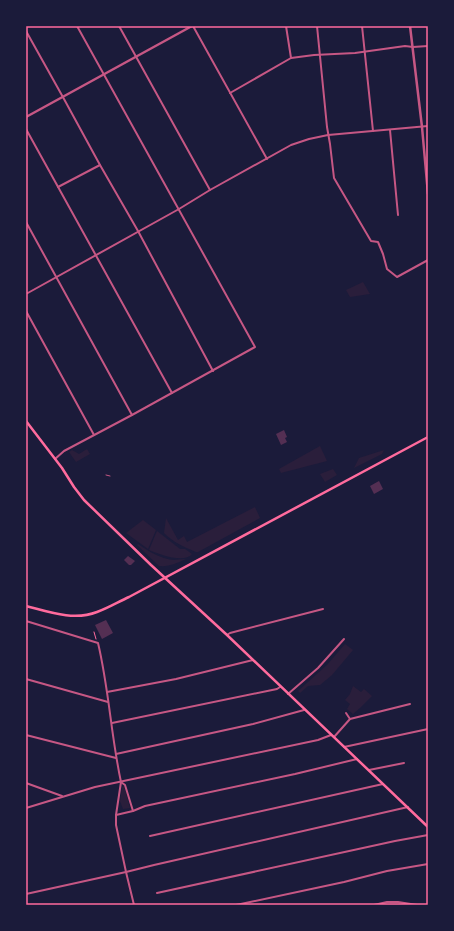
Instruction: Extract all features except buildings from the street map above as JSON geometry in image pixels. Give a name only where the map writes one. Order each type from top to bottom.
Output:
[{"type":"main road","points":[[26,421],[84,500],[164,578],[227,635],[428,827]]},
{"type":"main road","points":[[26,606],[76,616],[89,615],[106,608],[428,437]]},
{"type":"street","points":[[55,459],[62,452],[256,347],[77,26]]},
{"type":"street","points":[[119,26],[210,190]]},
{"type":"street","points":[[26,117],[193,26],[267,158]]},
{"type":"street","points":[[286,26],[291,58]]},
{"type":"street","points":[[317,26],[319,55],[334,178],[371,241],[378,242],[387,269],[397,277],[428,260]]},
{"type":"street","points":[[362,26],[373,131]]},
{"type":"street","points":[[410,26],[428,194]]},
{"type":"street","points":[[26,31],[138,231],[213,371]]},
{"type":"street","points":[[230,93],[291,58],[365,52],[406,46],[428,46]]},
{"type":"street","points":[[26,294],[267,158],[295,144],[328,135],[428,126]]},
{"type":"street","points":[[26,129],[172,393]]},
{"type":"street","points":[[390,130],[398,215]]},
{"type":"street","points":[[58,187],[100,165]]},
{"type":"street","points":[[26,222],[132,415]]},
{"type":"street","points":[[26,311],[94,435]]},
{"type":"street","points":[[227,635],[323,609]]},
{"type":"street","points":[[26,621],[98,643],[121,782],[116,825],[134,905]]},
{"type":"street","points":[[288,694],[318,668],[344,639]]},
{"type":"street","points":[[107,692],[176,679],[253,660]]},
{"type":"street","points":[[26,679],[108,702]]},
{"type":"street","points":[[112,723],[277,689],[280,687]]},
{"type":"street","points":[[334,737],[350,719],[410,704]]},
{"type":"street","points":[[116,754],[253,724],[304,710]]},
{"type":"street","points":[[346,713],[350,719]]},
{"type":"street","points":[[344,747],[428,729]]},
{"type":"street","points":[[26,735],[116,758]]},
{"type":"street","points":[[26,808],[95,787],[318,740],[331,735]]},
{"type":"street","points":[[116,815],[133,811],[145,806],[295,774],[357,759]]},
{"type":"street","points":[[369,770],[404,763]]},
{"type":"street","points":[[121,782],[125,785],[133,811]]},
{"type":"street","points":[[26,783],[63,796]]},
{"type":"street","points":[[150,836],[383,784]]},
{"type":"street","points":[[26,894],[408,807]]},
{"type":"street","points":[[157,893],[395,840],[428,835]]},
{"type":"street","points":[[236,905],[428,864]]},
{"type":"street","points":[[374,905],[387,902],[417,905]]},
{"type":"street","points":[[422,905],[428,905]]},
{"type":"lane","points":[[106,475],[110,476]]},
{"type":"path","points":[[94,632],[98,643]]},
{"type":"shaded area","points":[[363,282],[370,294],[350,297],[346,290]]},
{"type":"shaded area","points":[[320,446],[327,461],[281,473],[279,469]]},
{"type":"shaded area","points":[[87,449],[90,454],[76,462],[69,452],[72,450],[79,454]]},
{"type":"shaded area","points":[[384,450],[382,454],[354,468],[359,458]]},
{"type":"shaded area","points":[[333,469],[337,475],[325,482],[320,474]]},
{"type":"shaded area","points":[[255,507],[260,518],[198,552],[179,544],[164,533],[166,518],[178,540],[184,536],[187,542]]},
{"type":"shaded area","points":[[143,520],[156,530],[148,549],[126,533]]},
{"type":"shaded area","points":[[157,531],[180,549],[185,549],[192,554],[188,557],[178,558],[165,556],[149,550]]},
{"type":"shaded area","points":[[138,544],[150,552],[164,558],[173,560],[186,559],[170,565],[159,566],[137,545]]},
{"type":"shaded area","points":[[345,644],[353,650],[332,675],[320,685],[308,686],[300,693],[298,691],[327,665]]},
{"type":"shaded area","points":[[353,686],[361,692],[364,689],[372,696],[353,714],[347,709],[350,704],[345,700],[350,694]]},
{"type":"shaded area","points":[[124,786],[130,808],[123,809],[120,801],[122,787]]}]
